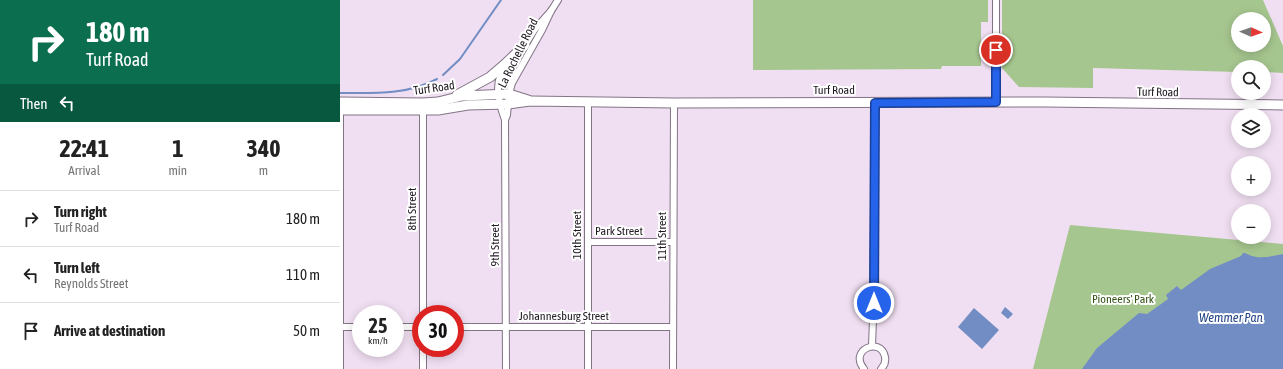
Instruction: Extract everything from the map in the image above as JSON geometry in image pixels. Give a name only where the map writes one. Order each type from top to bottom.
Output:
[{"type":"main road","points":[[454,97],[496,72],[525,45]]},
{"type":"main road","name":"Turf Road","points":[[340,110],[422,107],[454,97],[472,95],[509,94],[530,101]]},
{"type":"main road","name":"Turf Road","points":[[340,102],[422,107],[438,110],[468,105],[504,104],[530,101],[674,103],[996,102],[1283,105]]},
{"type":"street","name":"La Rochelle Road","points":[[504,104],[516,76],[558,0]]},
{"type":"street","points":[[996,0],[996,102]]},
{"type":"street","name":"La Rochelle Road","points":[[504,104],[499,94],[500,77],[551,11]]},
{"type":"street","name":"10th Street","points":[[588,101],[588,369]]},
{"type":"street","points":[[340,102],[340,369]]},
{"type":"street","name":"11th Street","points":[[673,369],[674,103]]},
{"type":"street","points":[[872,346],[874,314],[875,103]]},
{"type":"street","name":"9th Street","points":[[504,104],[507,115],[506,369]]},
{"type":"street","name":"8th Street","points":[[422,107],[423,305]]},
{"type":"street","name":"Park Street","points":[[588,242],[673,242]]},
{"type":"street","points":[[340,327],[352,327]]},
{"type":"street","name":"Johannesburg Street","points":[[464,327],[673,327]]},
{"type":"street","points":[[864,369],[860,363],[860,355],[864,349],[872,346],[878,348],[884,353],[885,363],[881,369]]},
{"type":"street","points":[[423,357],[423,369]]},
{"type":"green space","points":[[753,0],[988,0],[988,22],[981,22],[981,66],[942,66],[941,69],[753,70]]},
{"type":"green space","points":[[1002,0],[1263,0],[1268,12],[1231,12],[1231,52],[1271,52],[1271,18],[1283,46],[1283,73],[1271,72],[1271,60],[1231,60],[1231,72],[1093,68],[1093,88],[1019,87],[1002,68]]},
{"type":"green space","name":"Pioneers' Park","points":[[1070,225],[1231,239],[1231,244],[1283,244],[1283,369],[1033,369]]},
{"type":"water","name":"Wemmer Pan","points":[[1243,253],[1260,257],[1283,254],[1283,369],[1082,369],[1097,348],[1139,313],[1147,314],[1168,299],[1166,295],[1177,286],[1181,290],[1210,269],[1241,256]]},
{"type":"water","points":[[1005,307],[1013,314],[1008,319],[1001,313]]},
{"type":"water","points":[[974,308],[999,330],[982,349],[958,327]]},
{"type":"waterway","points":[[443,75],[460,59],[501,0]]},
{"type":"waterway","points":[[340,93],[390,92],[414,88],[437,79]]},
{"type":"route","points":[[874,303],[875,103],[996,102],[996,50]]}]
